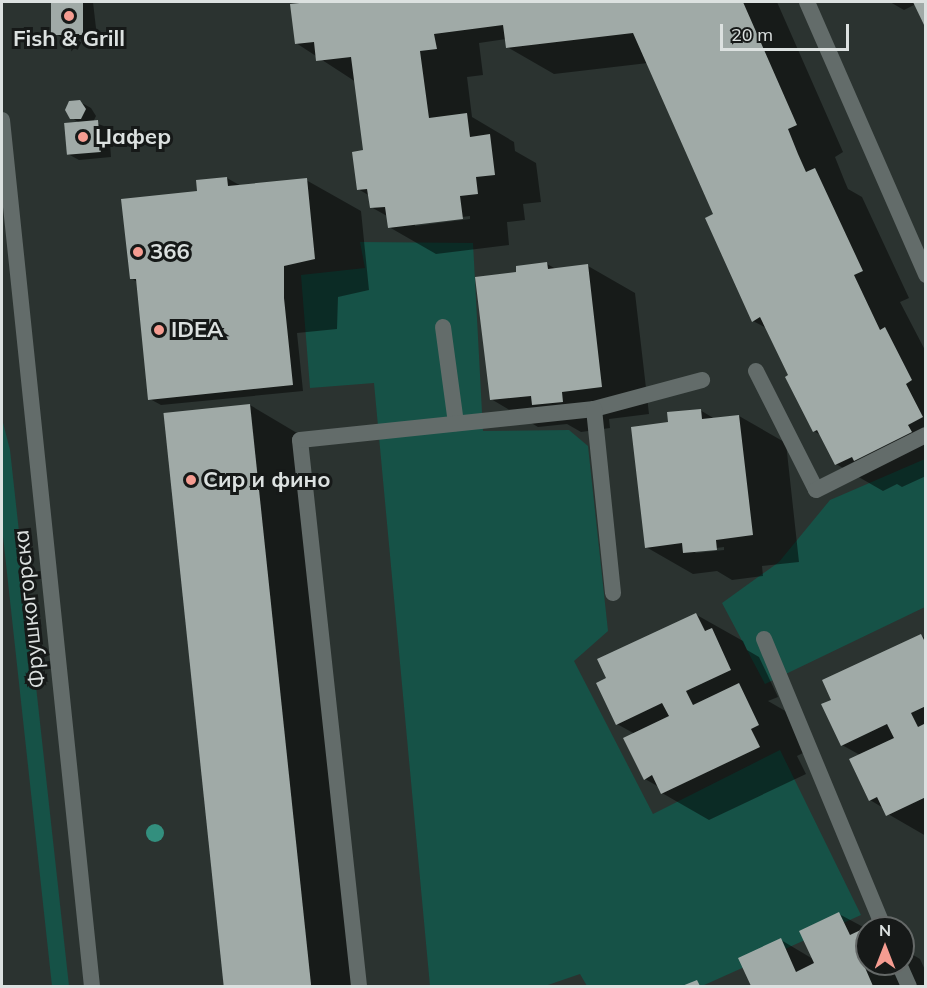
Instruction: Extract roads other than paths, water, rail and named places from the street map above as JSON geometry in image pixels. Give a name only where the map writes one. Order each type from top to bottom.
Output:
[{"type":"street","points":[[807,2],[926,275]]},
{"type":"street","name":"Фрушкогорска","points":[[2,120],[92,987]]},
{"type":"street","points":[[443,327],[456,423]]},
{"type":"street","points":[[756,371],[816,490],[926,435]]},
{"type":"street","points":[[359,987],[300,440],[594,409],[702,380]]},
{"type":"street","points":[[594,409],[613,593]]},
{"type":"street","points":[[764,639],[879,916]]},
{"type":"place","name":"Fish & Grill","points":[[69,16]]},
{"type":"place","name":"Џафер","points":[[83,137]]},
{"type":"place","name":"366","points":[[138,252]]},
{"type":"place","name":"IDEA","points":[[159,330]]},
{"type":"place","name":"Сир и фино","points":[[191,480]]}]
